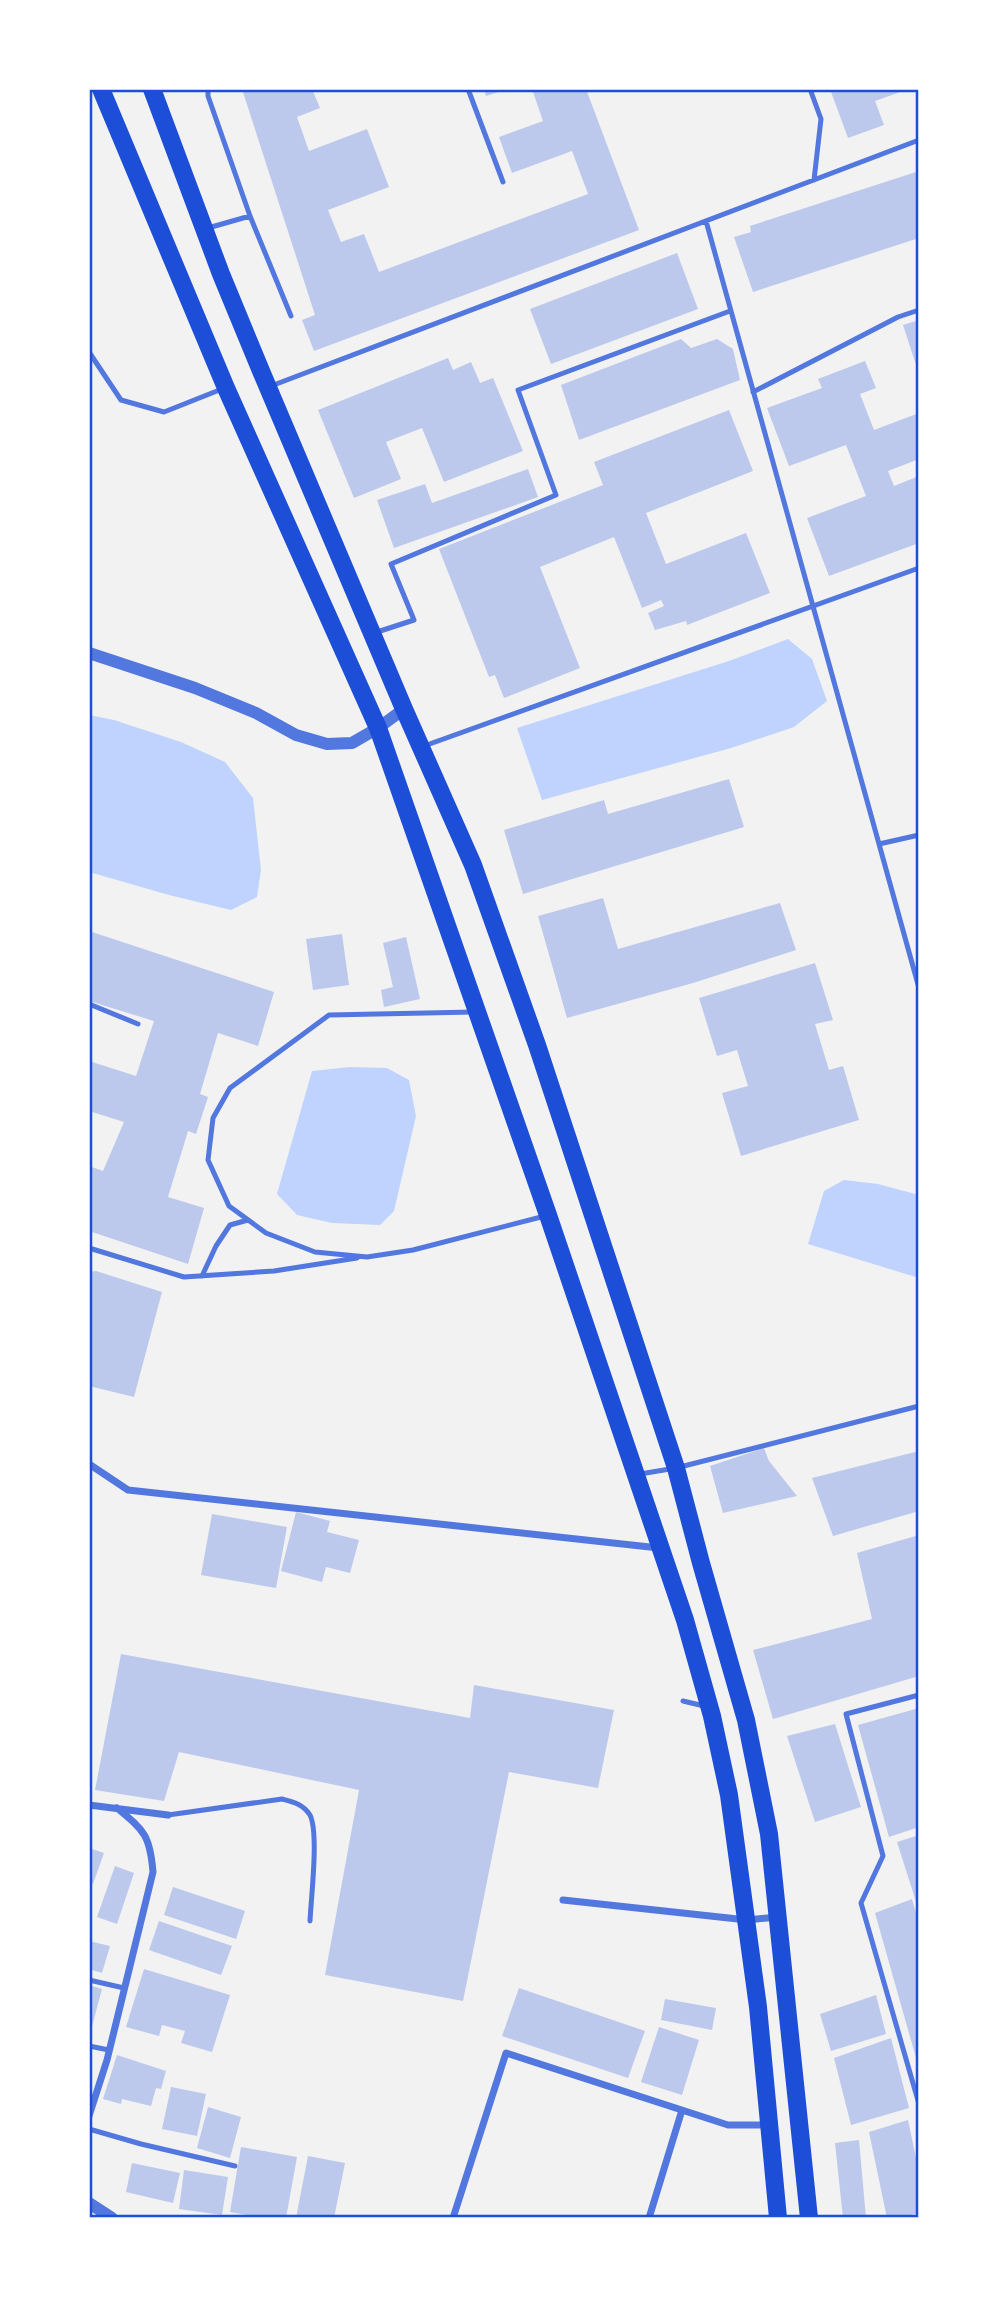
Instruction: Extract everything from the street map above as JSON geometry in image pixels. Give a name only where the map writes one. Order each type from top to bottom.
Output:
[{"type":"main road","points":[[101,89],[226,388],[378,728],[662,1549],[710,1708],[729,1795],[771,2125],[778,2218]]},
{"type":"main road","points":[[152,89],[268,387],[473,865],[526,1015],[676,1468],[746,1720],[769,1834],[809,2218]]},
{"type":"street","points":[[89,653],[195,688],[256,713],[296,735],[327,744],[352,743],[404,709]]},
{"type":"street","points":[[89,1464],[128,1490],[662,1549]]},
{"type":"street","points":[[89,1805],[168,1815]]},
{"type":"street","points":[[89,2116],[109,2050],[153,1872],[151,1849],[142,1828],[117,1808]]},
{"type":"street","points":[[563,1900],[747,1920],[778,1917]]},
{"type":"street","points":[[453,2218],[506,2053],[728,2126],[771,2125]]},
{"type":"street","points":[[649,2218],[682,2110]]},
{"type":"street","points":[[89,2203],[112,2218]]},
{"type":"lane","points":[[208,89],[208,96],[250,216],[290,316]]},
{"type":"lane","points":[[468,89],[503,182]]},
{"type":"lane","points":[[810,89],[821,119],[814,180]]},
{"type":"lane","points":[[268,387],[919,139]]},
{"type":"lane","points":[[205,229],[250,216]]},
{"type":"lane","points":[[706,221],[919,988]]},
{"type":"lane","points":[[753,392],[898,317],[919,310]]},
{"type":"lane","points":[[372,634],[414,620],[390,564],[556,495],[518,390],[730,311]]},
{"type":"lane","points":[[89,352],[121,400],[164,412],[226,388]]},
{"type":"lane","points":[[422,747],[812,604],[919,568]]},
{"type":"lane","points":[[879,844],[919,835]]},
{"type":"lane","points":[[89,1004],[138,1024]]},
{"type":"lane","points":[[368,1257],[315,1252],[266,1233],[229,1206],[208,1160],[213,1118],[230,1088],[329,1014],[477,1012]]},
{"type":"lane","points":[[89,1248],[184,1277],[274,1271],[414,1250],[548,1215]]},
{"type":"lane","points":[[202,1276],[216,1246],[230,1225],[248,1220]]},
{"type":"lane","points":[[637,1475],[676,1468],[919,1406]]},
{"type":"lane","points":[[919,1695],[846,1714],[883,1856],[861,1903],[919,2104]]},
{"type":"lane","points":[[683,1701],[710,1708]]},
{"type":"lane","points":[[168,1815],[282,1799],[300,1804],[310,1815],[314,1830],[310,1921]]},
{"type":"lane","points":[[89,1980],[124,1988]]},
{"type":"lane","points":[[89,2046],[109,2050]]},
{"type":"lane","points":[[89,2129],[235,2166]]},
{"type":"water","points":[[788,639],[812,659],[827,701],[794,727],[731,748],[542,800],[517,728],[729,661]]},
{"type":"water","points":[[89,715],[114,720],[181,742],[225,762],[253,798],[261,870],[257,897],[231,910],[89,872]]},
{"type":"water","points":[[350,1067],[387,1068],[409,1080],[416,1116],[394,1211],[380,1225],[332,1223],[297,1215],[277,1194],[312,1071]]},
{"type":"water","points":[[844,1180],[878,1184],[919,1195],[919,1278],[808,1244],[824,1191]]},
{"type":"building","points":[[242,89],[312,89],[320,108],[297,117],[309,151],[367,129],[389,187],[328,210],[341,242],[364,234],[379,272],[588,194],[572,151],[512,173],[499,137],[543,121],[532,89],[586,89],[639,230],[314,351],[302,320],[315,315]]},
{"type":"building","points":[[484,89],[505,89],[505,90],[486,96]]},
{"type":"building","points":[[830,89],[906,90],[875,101],[884,125],[848,138]]},
{"type":"building","points":[[919,171],[919,238],[753,292],[734,237],[751,232],[750,226]]},
{"type":"building","points":[[677,253],[698,309],[551,364],[530,309]]},
{"type":"building","points":[[919,320],[919,371],[918,371],[903,325]]},
{"type":"building","points":[[681,339],[691,348],[717,339],[733,349],[740,380],[579,440],[561,385]]},
{"type":"building","points":[[448,358],[453,370],[471,362],[480,383],[493,378],[523,451],[444,482],[422,428],[386,442],[401,479],[354,498],[318,410]]},
{"type":"building","points":[[865,361],[876,388],[860,394],[874,430],[919,413],[919,459],[888,471],[894,486],[919,476],[919,543],[829,576],[807,518],[866,496],[846,445],[789,466],[767,408],[822,388],[818,379]]},
{"type":"building","points":[[729,410],[753,471],[646,513],[666,564],[746,533],[770,593],[687,625],[686,621],[655,630],[648,613],[664,606],[661,600],[642,608],[614,537],[540,567],[580,668],[504,698],[495,675],[489,677],[439,549],[603,485],[594,462]]},
{"type":"building","points":[[528,469],[538,497],[394,548],[377,500],[425,484],[432,503]]},
{"type":"building","points":[[729,779],[744,827],[523,894],[504,830],[604,800],[608,814]]},
{"type":"building","points":[[603,898],[618,949],[780,903],[796,950],[693,983],[567,1018],[538,916]]},
{"type":"building","points":[[89,931],[274,992],[258,1046],[218,1033],[200,1094],[208,1097],[196,1134],[188,1131],[168,1197],[204,1208],[188,1264],[89,1231],[89,1166],[103,1171],[124,1122],[89,1111],[89,1061],[136,1076],[154,1021],[89,1001]]},
{"type":"building","points":[[342,934],[349,985],[313,990],[306,939]]},
{"type":"building","points":[[406,937],[420,999],[384,1007],[381,990],[393,987],[383,943]]},
{"type":"building","points":[[815,963],[833,1020],[815,1024],[829,1070],[843,1066],[859,1120],[741,1156],[722,1093],[748,1086],[737,1050],[717,1056],[699,998]]},
{"type":"building","points":[[96,1271],[162,1292],[134,1397],[89,1386],[89,1272]]},
{"type":"building","points":[[764,1448],[769,1461],[797,1496],[723,1513],[710,1466]]},
{"type":"building","points":[[919,1451],[919,1511],[833,1536],[812,1478]]},
{"type":"building","points":[[296,1512],[330,1521],[327,1532],[359,1540],[350,1573],[326,1567],[322,1582],[281,1571]]},
{"type":"building","points":[[212,1514],[287,1527],[276,1588],[201,1575]]},
{"type":"building","points":[[919,1535],[919,1676],[773,1719],[753,1650],[872,1619],[857,1553]]},
{"type":"building","points":[[121,1654],[470,1718],[474,1685],[614,1710],[598,1788],[509,1772],[463,2001],[325,1975],[359,1790],[179,1752],[164,1801],[95,1790]]},
{"type":"building","points":[[919,1708],[919,1827],[889,1837],[858,1725]]},
{"type":"building","points":[[835,1724],[861,1807],[815,1822],[787,1736]]},
{"type":"building","points":[[919,1835],[919,1908],[918,1908],[897,1842]]},
{"type":"building","points":[[89,1848],[104,1853],[93,1884],[89,1883]]},
{"type":"building","points":[[115,1866],[134,1873],[117,1924],[97,1917]]},
{"type":"building","points":[[173,1887],[245,1911],[236,1939],[164,1915]]},
{"type":"building","points":[[912,1899],[919,1923],[918,2065],[875,1913]]},
{"type":"building","points":[[159,1921],[232,1946],[221,1975],[149,1950]]},
{"type":"building","points":[[89,1941],[110,1946],[102,1973],[89,1969]]},
{"type":"building","points":[[144,1969],[230,1995],[212,2052],[181,2043],[185,2031],[162,2025],[159,2036],[126,2027]]},
{"type":"building","points":[[89,1985],[102,1989],[90,2034],[89,2034]]},
{"type":"building","points":[[519,1988],[645,2031],[628,2078],[502,2036]]},
{"type":"building","points":[[876,1995],[886,2034],[831,2051],[820,2014]]},
{"type":"building","points":[[665,1999],[716,2008],[712,2030],[661,2020]]},
{"type":"building","points":[[659,2027],[699,2040],[682,2095],[641,2082]]},
{"type":"building","points":[[891,2038],[909,2108],[851,2125],[834,2058]]},
{"type":"building","points":[[117,2055],[166,2071],[161,2089],[156,2088],[151,2106],[122,2099],[121,2104],[103,2099]]},
{"type":"building","points":[[171,2087],[206,2094],[197,2136],[162,2129]]},
{"type":"building","points":[[208,2107],[241,2117],[230,2158],[197,2148]]},
{"type":"building","points":[[908,2120],[919,2172],[919,2213],[887,2218],[869,2132]]},
{"type":"building","points":[[859,2140],[866,2218],[843,2218],[835,2143]]},
{"type":"building","points":[[241,2147],[297,2157],[286,2218],[263,2218],[230,2212]]},
{"type":"building","points":[[308,2156],[345,2163],[334,2218],[296,2218]]},
{"type":"building","points":[[132,2163],[180,2173],[173,2203],[126,2192]]},
{"type":"building","points":[[184,2170],[228,2177],[222,2215],[179,2209]]}]
